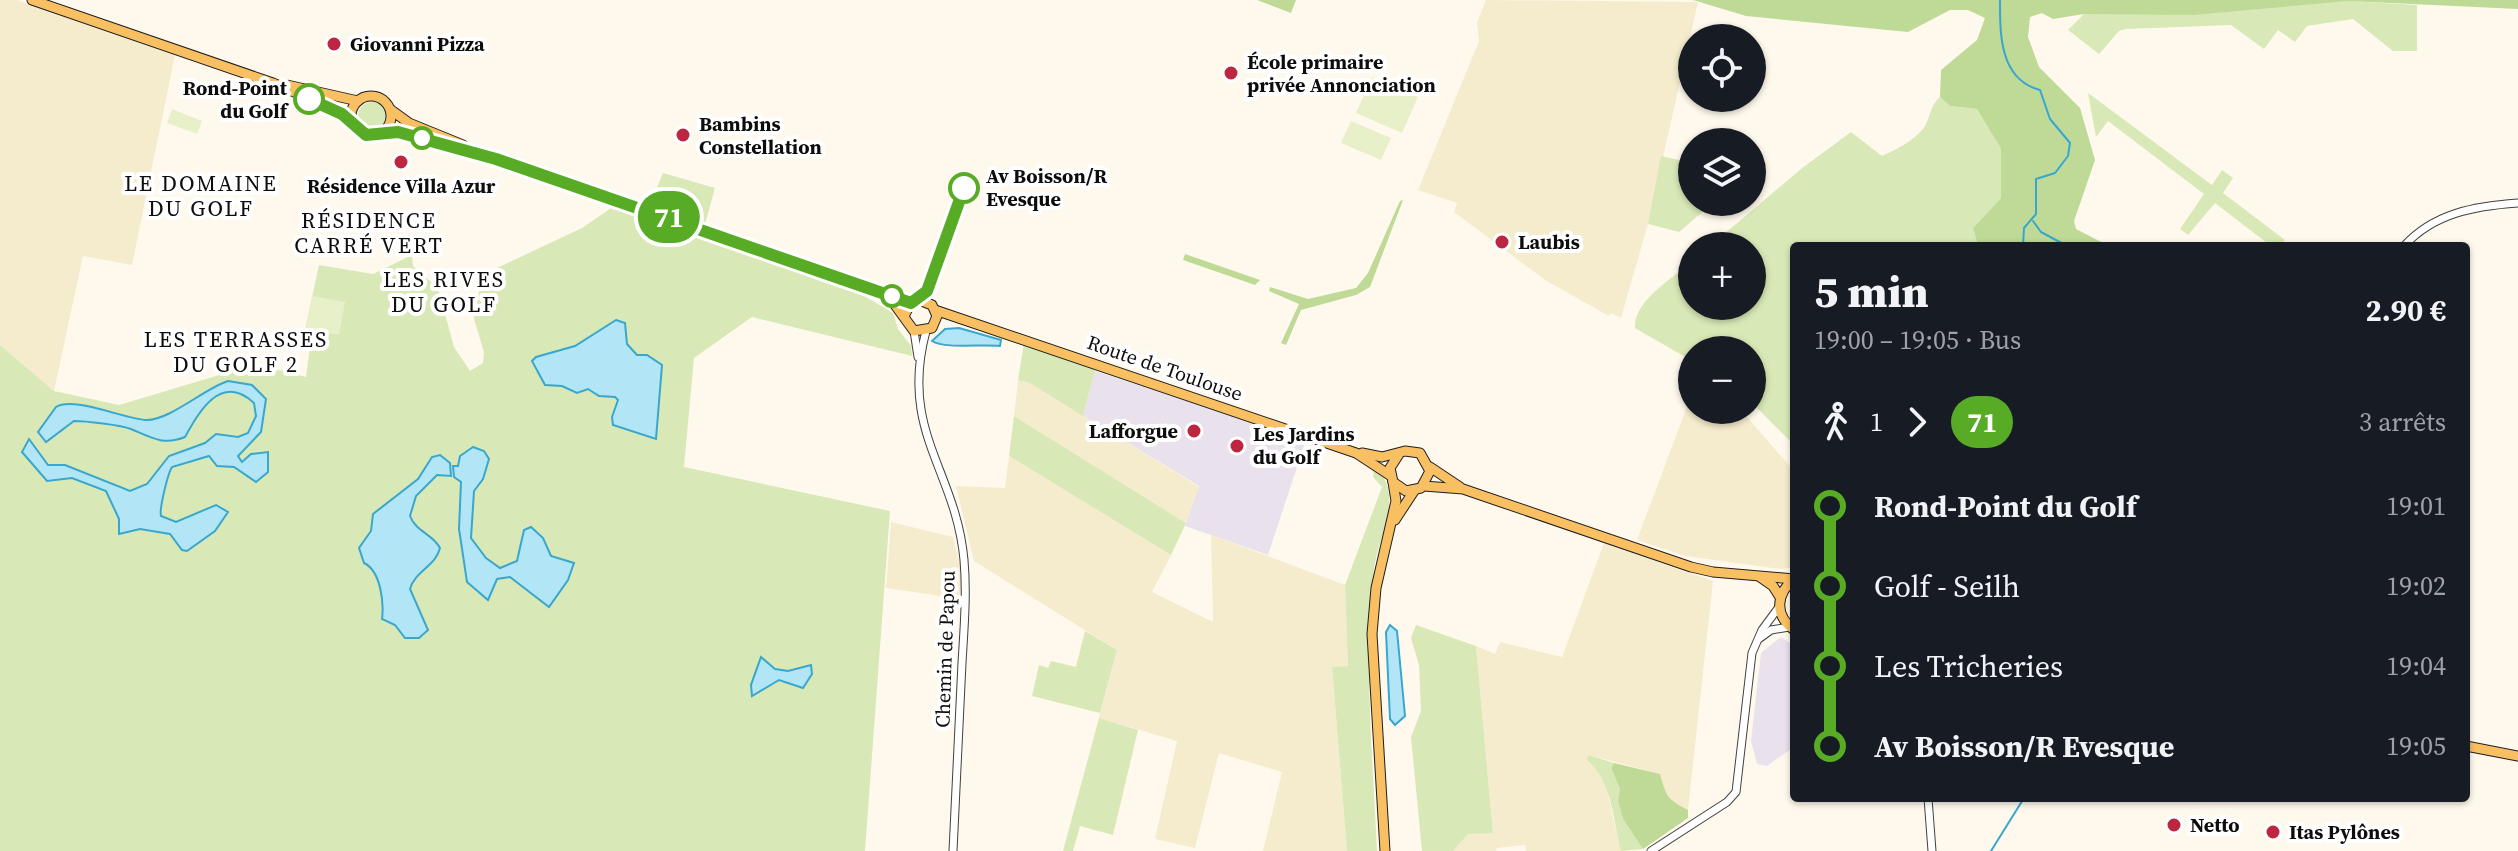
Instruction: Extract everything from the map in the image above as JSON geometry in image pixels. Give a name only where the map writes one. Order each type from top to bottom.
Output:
[{"type":"main road","points":[[32,0],[273,83],[332,108],[366,135],[398,132],[496,159]]},
{"type":"main road","points":[[273,83],[358,101],[375,96],[409,123],[496,159],[911,303],[926,301],[935,310],[935,322],[926,331],[914,331],[887,295]]},
{"type":"main road","points":[[353,124],[351,114],[358,101]]},
{"type":"main road","points":[[383,132],[390,124],[390,110]]},
{"type":"main road","points":[[904,316],[911,303]]},
{"type":"main road","name":"Route de Toulouse","points":[[935,310],[1356,453],[1382,457],[1399,454]]},
{"type":"main road","name":"Route de Toulouse","points":[[935,322],[963,319]]},
{"type":"main road","name":"Route de Toulouse","points":[[1356,453],[1392,479]]},
{"type":"main road","points":[[1385,851],[1372,634],[1376,588],[1396,501],[1391,464],[1399,454],[1420,453],[1430,467],[1463,489]]},
{"type":"main road","points":[[1424,486],[1430,467]]},
{"type":"main road","points":[[1392,479],[1402,490],[1414,491]]},
{"type":"main road","points":[[1391,526],[1414,491],[1424,486],[1463,489],[1691,567],[1790,579]]},
{"type":"main road","points":[[1753,575],[1769,582],[1790,624]]},
{"type":"main road","points":[[1779,602],[1790,585]]},
{"type":"main road","points":[[2470,747],[2518,756]]},
{"type":"street","points":[[2409,242],[2440,218],[2477,208],[2518,203]]},
{"type":"street","name":"Chemin de Papou","points":[[914,331],[919,359],[920,413],[956,518],[964,560],[965,610],[953,851]]},
{"type":"street","name":"Chemin de Papou","points":[[919,359],[926,331]]},
{"type":"street","points":[[1651,851],[1727,802],[1736,792],[1751,660],[1779,602]]},
{"type":"street","points":[[1758,640],[1771,630],[1790,628]]},
{"type":"street","points":[[1928,802],[1932,851]]},
{"type":"shaded area","points":[[0,0],[17,0],[175,55],[132,265],[83,256],[54,391],[0,345]]},
{"type":"shaded area","points":[[1486,0],[1698,2],[1693,24],[1678,24],[1678,91],[1648,224],[1621,318],[1611,313],[1609,316],[1545,280],[1454,212],[1457,203],[1418,190],[1479,41],[1477,23]]},
{"type":"shaded area","points":[[1095,371],[1306,440],[1268,555],[1185,526],[1199,486],[1083,416]]},
{"type":"shaded area","points":[[1018,380],[1030,383],[1199,487],[1186,523],[1014,416]]},
{"type":"shaded area","points":[[1680,424],[1753,424],[1790,466],[1790,568],[1780,569],[1685,556],[1637,540]]},
{"type":"shaded area","points":[[1009,456],[1171,555],[1152,592],[1213,622],[1211,535],[1345,585],[1348,666],[1332,668],[1347,851],[1263,851],[1282,772],[1219,753],[1195,848],[1155,839],[1177,741],[1099,718],[1117,650],[974,561],[956,486],[1005,488]]},
{"type":"shaded area","points":[[891,522],[953,537],[961,569],[961,599],[886,588]]},
{"type":"shaded area","points":[[1604,543],[1713,581],[1688,810],[1675,806],[1667,797],[1660,774],[1589,755],[1586,759],[1600,771],[1606,786],[1621,851],[1526,851],[1525,845],[1497,848],[1496,851],[1453,851],[1468,834],[1493,832],[1476,646],[1495,654],[1500,642],[1562,657]]},
{"type":"shaded area","points":[[1781,637],[1790,643],[1790,750],[1767,766],[1757,764],[1751,741],[1761,653]]},
{"type":"green space","points":[[1257,0],[1296,0],[1291,13]]},
{"type":"green space","points":[[1693,0],[2518,0],[2518,9],[2348,1],[2193,15],[2084,14],[2053,19],[2042,13],[2030,17],[2028,37],[2039,67],[2080,108],[2095,160],[2074,221],[2076,229],[2101,242],[1977,242],[1973,228],[2001,198],[2001,149],[1977,109],[1950,106],[1940,97],[1941,70],[1977,40],[1985,18],[1968,10],[1950,10],[1908,32],[1746,16]]},
{"type":"green space","points":[[2348,1],[2417,5],[2417,51],[2393,51],[2353,19],[2307,26],[2295,42],[2278,30],[2264,49],[2231,25],[2126,29],[2119,31],[2099,54],[2068,30],[2084,14]]},
{"type":"green space","points":[[1372,77],[1418,97],[1402,133],[1356,113]]},
{"type":"green space","points":[[2088,93],[2212,185],[2222,170],[2233,178],[2223,193],[2285,240],[2266,242],[2215,203],[2188,235],[2180,229],[2204,194],[2108,121],[2096,137]]},
{"type":"green space","points":[[1940,97],[1950,106],[1977,109],[2001,149],[2001,198],[1973,228],[1977,242],[1790,242],[1790,441],[1766,417],[1766,336],[1678,336],[1678,353],[1635,328],[1636,318],[1647,299],[1678,273],[1678,320],[1766,320],[1766,232],[1727,232],[1745,216],[1766,216],[1766,199],[1851,132],[1882,156],[1917,135],[1925,126],[1932,107]]},
{"type":"green space","points":[[372,102],[382,106],[386,116],[382,126],[372,130],[362,126],[358,116],[362,106]]},
{"type":"green space","points":[[172,109],[202,121],[197,134],[167,123]]},
{"type":"green space","points":[[1351,121],[1391,138],[1381,160],[1341,143]]},
{"type":"green space","points":[[1661,156],[1678,160],[1678,216],[1698,216],[1679,232],[1648,224]]},
{"type":"green space","points":[[663,173],[715,188],[705,224],[650,205]]},
{"type":"green space","points":[[1403,200],[1370,287],[1356,295],[1301,310],[1286,345],[1281,343],[1299,304],[1269,291],[1270,287],[1308,299],[1356,288],[1368,273]]},
{"type":"green space","points":[[617,204],[860,286],[867,293],[866,297],[893,313],[898,329],[911,346],[912,356],[752,317],[694,358],[684,467],[890,511],[865,851],[0,851],[0,345],[54,391],[119,405],[256,364],[306,377],[312,332],[305,330],[319,265],[373,274],[412,255],[413,266],[438,288],[454,347],[470,371],[483,363],[484,352],[474,319],[482,275],[582,228]]},
{"type":"green space","points":[[1185,254],[1260,280],[1255,285],[1183,260]]},
{"type":"green space","points":[[312,296],[345,302],[339,335],[306,329]]},
{"type":"green space","points":[[1024,343],[1096,367],[1083,416],[1030,383],[1018,380]]},
{"type":"green space","points":[[1014,416],[1186,523],[1171,555],[1009,456]]},
{"type":"green space","points":[[1374,467],[1384,478],[1389,502],[1374,570],[1369,640],[1377,851],[1347,851],[1332,667],[1348,666],[1345,585],[1382,487],[1373,477]]},
{"type":"green space","points":[[1416,625],[1476,646],[1493,833],[1468,834],[1453,851],[1422,851],[1411,737],[1421,711],[1419,665],[1411,638]]},
{"type":"green space","points":[[1085,631],[1117,650],[1100,713],[1032,696],[1039,665],[1048,668],[1051,661],[1076,667]]},
{"type":"green space","points":[[1099,718],[1138,730],[1113,835],[1080,826],[1073,851],[1063,851]]},
{"type":"green space","points":[[1589,755],[1614,763],[1611,768],[1620,789],[1618,801],[1623,819],[1643,849],[1621,851],[1606,789],[1595,768],[1586,759]]},
{"type":"green space","points":[[1614,763],[1660,774],[1669,797],[1688,810],[1688,818],[1643,849],[1623,819],[1618,801],[1620,789],[1611,768]]},
{"type":"water","points":[[616,320],[625,323],[627,344],[637,355],[647,355],[662,365],[656,439],[613,425],[612,417],[618,400],[615,397],[599,396],[588,389],[577,393],[562,386],[545,385],[532,361],[536,357],[575,346]]},
{"type":"water","points":[[959,328],[1001,340],[1000,346],[954,346],[932,341],[945,329]]},
{"type":"water","points":[[228,381],[252,385],[266,399],[261,432],[238,456],[242,462],[251,454],[268,452],[268,472],[256,482],[234,467],[217,466],[209,456],[172,467],[164,491],[161,516],[176,522],[216,505],[228,512],[215,531],[187,551],[182,550],[170,534],[140,529],[119,534],[119,519],[106,491],[72,478],[47,481],[22,452],[29,439],[48,465],[65,465],[130,491],[147,484],[169,456],[205,443],[216,434],[238,437],[248,433],[256,416],[254,403],[231,392],[221,394],[204,407],[185,437],[177,440],[163,441],[126,428],[74,421],[46,442],[38,432],[56,407],[74,404],[137,419],[155,419]]},
{"type":"water","points":[[473,447],[484,451],[489,459],[483,479],[474,491],[471,538],[486,558],[500,568],[517,561],[524,530],[531,527],[543,538],[551,556],[574,563],[568,580],[549,607],[510,577],[497,579],[488,600],[467,582],[459,529],[461,482],[454,477],[453,466],[458,466],[460,456]]},
{"type":"water","points":[[440,455],[450,463],[451,476],[437,475],[416,496],[410,516],[416,526],[440,548],[410,589],[428,630],[419,638],[405,638],[395,625],[382,619],[378,580],[364,563],[359,548],[371,531],[373,514],[418,479],[432,457]]},
{"type":"water","points":[[1390,625],[1397,631],[1405,716],[1395,725],[1390,719],[1386,632]]},
{"type":"water","points":[[761,657],[775,669],[788,671],[811,665],[812,674],[803,688],[779,680],[752,696],[751,685]]},
{"type":"waterway","points":[[2000,0],[2000,26],[2009,65],[2016,76],[2040,90],[2050,119],[2070,143],[2068,156],[2055,173],[2036,179],[2036,214],[2024,228],[2023,242]]},
{"type":"waterway","points":[[2033,221],[2041,232],[2060,242]]},
{"type":"waterway","points":[[1991,851],[2022,802]]},
{"type":"bus line","name":"71","points":[[309,99],[342,114],[362,134],[376,136],[383,132],[398,132],[496,159],[911,303],[927,291],[964,188]]},
{"type":"place","name":"Giovanni Pizza","points":[[334,44]]},
{"type":"place","name":"École primaire privée Annonciation","points":[[1231,73]]},
{"type":"place","name":"Rond-Point du Golf","points":[[309,99]]},
{"type":"place","name":"Bambins Constellation","points":[[683,135]]},
{"type":"place","name":"Résidence Villa Azur","points":[[401,162]]},
{"type":"place","name":"Av Boisson/R Evesque","points":[[964,188]]},
{"type":"place","name":"Laubis","points":[[1502,242]]},
{"type":"place","name":"Lafforgue","points":[[1194,431]]},
{"type":"place","name":"Les Jardins du Golf","points":[[1237,446]]},
{"type":"place","name":"Netto","points":[[2174,825]]},
{"type":"place","name":"Itas Pylônes","points":[[2273,832]]},
{"type":"district","name":"LE DOMAINE DU GOLF","points":[[201,196]]},
{"type":"district","name":"RÉSIDENCE CARRÉ VERT","points":[[369,232]]},
{"type":"district","name":"LES RIVES DU GOLF","points":[[444,292]]},
{"type":"district","name":"LES TERRASSES DU GOLF 2","points":[[236,352]]}]
